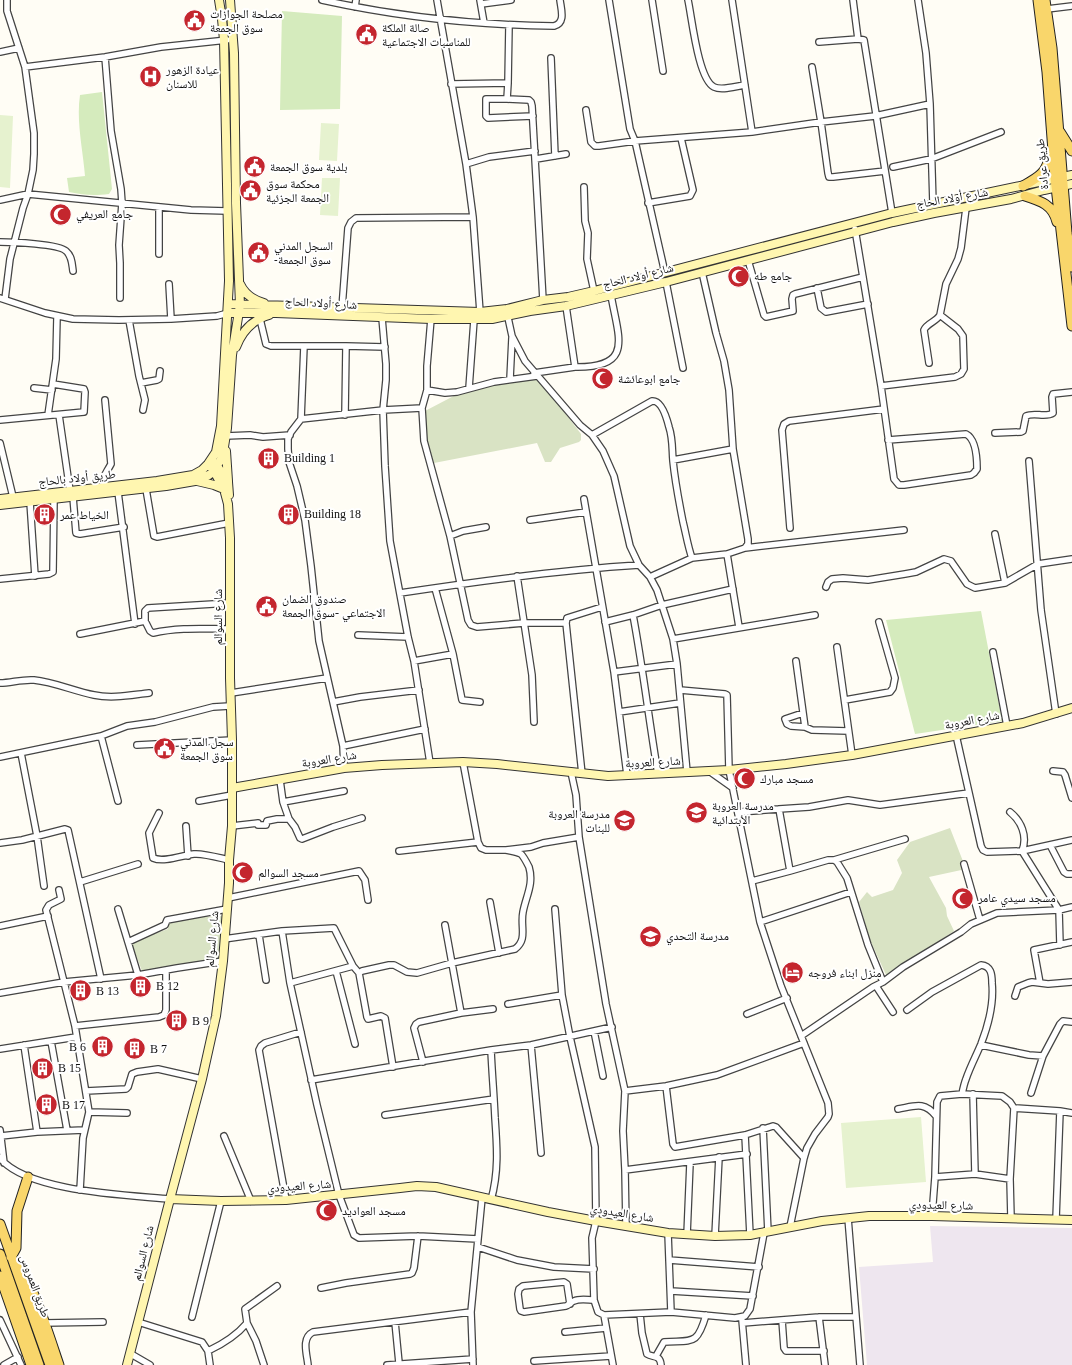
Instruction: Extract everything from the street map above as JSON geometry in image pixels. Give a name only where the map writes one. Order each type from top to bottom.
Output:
[{"type":"main road","points":[[194,481],[209,475],[216,452],[221,426],[225,346],[229,304],[224,40],[219,0]]},
{"type":"main road","points":[[157,484],[193,475],[213,465],[224,453],[232,356],[239,310],[234,40],[230,0]]},
{"type":"main road","name":"طريق عرادة","points":[[1038,0],[1047,72],[1051,139],[1062,182]]},
{"type":"main road","name":"طريق عرادة","points":[[1046,4],[1059,131],[1064,234],[1072,326]]},
{"type":"main road","points":[[1059,131],[1072,151]]},
{"type":"main road","points":[[1024,186],[1040,176],[1044,171],[1049,157],[1051,139]]},
{"type":"main road","points":[[1062,182],[1072,175]]},
{"type":"main road","name":"شارع أولاد الحاج","points":[[228,313],[239,310],[342,308],[507,313],[566,306],[666,282],[748,260],[854,227],[892,212],[1024,186],[1042,181],[1062,182]]},
{"type":"main road","name":"شارع أولاد الحاج","points":[[276,310],[382,318],[492,320],[543,300],[568,297],[594,291],[854,227],[966,208],[1025,196],[1062,182]]},
{"type":"main road","points":[[1025,196],[1042,201],[1048,205],[1064,234]]},
{"type":"main road","points":[[1064,234],[1072,217]]},
{"type":"main road","name":"طريق عرادة","points":[[1064,234],[1072,267]]},
{"type":"main road","points":[[238,272],[240,284],[245,293],[255,300],[276,310]]},
{"type":"main road","name":"شارع أولاد الحاج","points":[[229,304],[239,310]]},
{"type":"main road","points":[[232,356],[243,332],[250,325],[276,310]]},
{"type":"main road","points":[[225,439],[228,504]]},
{"type":"main road","points":[[213,465],[228,482]]},
{"type":"main road","points":[[213,465],[224,489],[228,504]]},
{"type":"main road","points":[[157,484],[194,481],[214,484],[224,489]]},
{"type":"main road","name":"طريق أولاد بالحاج","points":[[0,505],[54,499],[71,494],[104,488],[157,484]]},
{"type":"main road","name":"طريق أولاد بالحاج","points":[[0,499],[13,497],[118,492],[146,489],[157,484]]},
{"type":"main road","name":"شارع السوالم","points":[[127,1365],[202,1079],[216,1016],[223,961],[232,826],[228,504]]},
{"type":"main road","name":"شارع العروبة","points":[[232,792],[280,780],[344,768],[430,763],[463,762],[497,764],[608,776],[729,770],[852,755],[1007,726],[1056,714],[1072,708]]},
{"type":"main road","points":[[28,1177],[17,1211],[16,1248],[12,1258],[26,1276],[59,1365]]},
{"type":"main road","name":"شارع العيدودي","points":[[170,1199],[221,1201],[286,1200],[417,1186],[436,1187],[491,1200],[596,1221],[668,1233],[715,1236],[750,1235],[822,1221],[869,1216],[932,1216],[1072,1220]]},
{"type":"main road","name":"طريق العمروس","points":[[0,1224],[49,1360]]},
{"type":"main road","name":"طريق العمروس","points":[[0,1254],[36,1364]]},
{"type":"main road","points":[[0,1276],[36,1364]]},
{"type":"street","points":[[7,0],[7,11],[25,67],[34,140],[33,170],[9,264],[3,298],[45,314],[74,319],[170,319],[217,316],[228,313]]},
{"type":"street","points":[[322,0],[355,7],[441,20],[510,25],[558,25],[562,16],[560,0]]},
{"type":"street","points":[[355,7],[356,0]]},
{"type":"street","points":[[437,0],[466,164],[473,217],[480,312]]},
{"type":"street","points":[[484,23],[481,2],[511,0]]},
{"type":"street","points":[[609,0],[630,129],[635,141],[665,273]]},
{"type":"street","points":[[652,0],[663,71]]},
{"type":"street","points":[[688,0],[700,63],[710,84],[715,88],[720,89],[745,85]]},
{"type":"street","points":[[732,0],[752,132]]},
{"type":"street","points":[[853,0],[858,39]]},
{"type":"street","points":[[918,0],[926,53],[930,104],[932,204]]},
{"type":"street","points":[[1046,4],[1072,6]]},
{"type":"street","points":[[507,99],[510,25]]},
{"type":"street","points":[[819,42],[858,39],[864,40],[875,116],[892,212]]},
{"type":"street","points":[[25,67],[105,57],[161,47],[234,40]]},
{"type":"street","points":[[0,52],[19,48]]},
{"type":"street","points":[[105,57],[111,131],[122,203],[119,245],[120,298]]},
{"type":"street","points":[[551,58],[555,156]]},
{"type":"street","points":[[812,67],[829,177],[885,171]]},
{"type":"street","points":[[451,84],[508,83]]},
{"type":"street","points":[[533,116],[488,118],[486,116],[486,99],[507,99],[531,102],[533,116],[536,159],[543,300]]},
{"type":"street","points":[[586,110],[591,142],[595,146],[599,146],[635,141],[752,132],[875,116],[930,104]]},
{"type":"street","points":[[894,167],[931,159],[1002,132]]},
{"type":"street","points":[[648,203],[686,197],[692,194],[693,190],[681,138]]},
{"type":"street","points":[[466,164],[489,157],[535,151]]},
{"type":"street","points":[[536,159],[566,154]]},
{"type":"street","points":[[584,186],[585,221],[588,233],[587,259],[594,291]]},
{"type":"street","points":[[0,200],[28,194],[191,210],[227,211]]},
{"type":"street","points":[[159,207],[159,254]]},
{"type":"street","points":[[929,363],[924,330],[927,325],[938,319],[940,315],[946,284],[960,254],[966,208]]},
{"type":"street","points":[[342,308],[348,228],[350,222],[356,218],[473,217]]},
{"type":"street","points":[[854,227],[868,304],[881,386],[888,440],[894,479],[899,485],[904,485],[971,475],[977,469],[973,441],[971,436],[966,434],[888,440]]},
{"type":"street","points":[[0,242],[15,242],[62,248],[70,255],[72,271]]},
{"type":"street","points":[[748,260],[762,310],[766,317],[793,311],[793,295],[863,277]]},
{"type":"street","points":[[702,272],[727,375],[733,449],[748,539],[748,544],[745,548]]},
{"type":"street","points":[[666,282],[683,368]]},
{"type":"street","points":[[169,284],[170,319]]},
{"type":"street","points":[[817,288],[820,308],[826,312],[868,304]]},
{"type":"street","points":[[427,390],[445,393],[457,392],[510,379],[575,367],[602,366],[616,356],[619,343],[611,295]]},
{"type":"street","points":[[566,306],[575,367]]},
{"type":"street","points":[[507,313],[512,336],[510,379]]},
{"type":"street","points":[[881,386],[955,377],[961,374],[964,369],[963,336],[958,328],[940,315]]},
{"type":"street","points":[[48,415],[56,352],[57,317]]},
{"type":"street","points":[[382,318],[386,380],[383,410],[384,466],[390,541],[414,661],[430,763]]},
{"type":"street","points":[[260,319],[266,344],[268,346],[346,346],[385,348]]},
{"type":"street","points":[[129,320],[138,376],[145,400],[143,410]]},
{"type":"street","points":[[431,320],[427,366],[427,390],[422,408],[424,441],[450,536],[466,615],[471,625],[477,627],[524,623],[566,623]]},
{"type":"street","points":[[469,388],[474,320]]},
{"type":"street","points":[[512,336],[525,361],[580,424],[592,434],[603,451],[614,476],[630,546],[639,565],[650,577],[662,605],[673,639],[680,690],[687,772]]},
{"type":"street","points":[[304,346],[301,420],[290,435],[288,449],[305,520],[312,566],[319,641],[343,746],[344,768]]},
{"type":"street","points":[[345,415],[346,346]]},
{"type":"street","points":[[141,383],[159,379],[160,371]]},
{"type":"street","points":[[0,420],[84,412],[85,390],[82,388],[34,388]]},
{"type":"street","points":[[995,433],[1023,431],[1026,416],[1029,414],[1050,415],[1053,413],[1054,409],[1052,396],[1054,394],[1072,392]]},
{"type":"street","points":[[104,488],[105,471],[111,464],[105,400]]},
{"type":"street","points":[[592,434],[652,401],[659,403],[665,413],[670,428],[680,508],[692,558]]},
{"type":"street","points":[[301,420],[383,410],[422,408]]},
{"type":"street","points":[[790,528],[782,430],[784,424],[789,421],[884,409]]},
{"type":"street","points":[[59,415],[76,533],[80,534],[124,527]]},
{"type":"street","points":[[225,439],[250,435],[263,437],[290,435]]},
{"type":"street","points":[[0,443],[13,497]]},
{"type":"street","points":[[673,460],[733,449]]},
{"type":"street","points":[[1029,461],[1041,610],[1056,714]]},
{"type":"street","points":[[146,489],[154,536],[157,537],[229,523]]},
{"type":"street","points":[[118,492],[124,527],[135,624]]},
{"type":"street","points":[[0,579],[36,576],[53,572],[54,499]]},
{"type":"street","points":[[584,499],[614,672],[627,775]]},
{"type":"street","points":[[30,502],[36,576]]},
{"type":"street","points":[[530,520],[586,512]]},
{"type":"street","points":[[450,536],[463,531],[486,527]]},
{"type":"street","points":[[650,577],[692,558],[727,554],[745,548],[904,530]]},
{"type":"street","points":[[995,534],[1005,583]]},
{"type":"street","points":[[727,554],[739,627]]},
{"type":"street","points":[[826,587],[828,582],[832,579],[843,578],[868,580],[905,574],[916,572],[944,559],[951,561],[967,584],[975,588],[1005,583],[1038,564],[1072,559]]},
{"type":"street","points":[[400,593],[517,576],[596,567],[639,565]]},
{"type":"street","points":[[517,576],[532,674],[534,722]]},
{"type":"street","points":[[435,588],[453,654],[462,700],[480,702]]},
{"type":"street","points":[[605,622],[633,615],[662,605],[733,589]]},
{"type":"street","points":[[230,603],[148,608],[144,610],[145,621],[153,634],[173,629],[230,629]]},
{"type":"street","points":[[582,774],[566,623],[567,618],[602,607]]},
{"type":"street","points":[[633,615],[643,667],[647,707],[658,774]]},
{"type":"street","points":[[673,639],[816,615]]},
{"type":"street","points":[[80,634],[145,621]]},
{"type":"street","points":[[845,700],[890,692],[893,688],[895,678],[879,622]]},
{"type":"street","points":[[358,635],[408,637]]},
{"type":"street","points":[[837,647],[852,755]]},
{"type":"street","points":[[993,652],[1007,726]]},
{"type":"street","points":[[414,661],[453,654]]},
{"type":"street","points":[[796,661],[805,727]]},
{"type":"street","points":[[614,672],[643,667],[677,664]]},
{"type":"street","points":[[230,693],[327,678]]},
{"type":"street","points":[[0,682],[36,680],[93,695],[103,696],[117,697],[149,693]]},
{"type":"street","points":[[333,702],[360,697],[419,690]]},
{"type":"street","points":[[680,690],[727,695],[729,770],[732,788],[739,812],[760,922],[801,1036],[826,1096],[829,1110],[826,1121],[819,1128],[812,1139],[804,1158],[790,1227]]},
{"type":"street","points":[[619,712],[680,703]]},
{"type":"street","points":[[0,757],[21,754],[101,736],[127,726],[155,722],[213,707],[230,706]]},
{"type":"street","points":[[803,713],[784,720],[791,726],[805,727],[812,730],[848,731]]},
{"type":"street","points":[[343,746],[425,729]]},
{"type":"street","points":[[956,735],[983,850],[987,852],[1022,851],[1072,840]]},
{"type":"street","points":[[101,736],[118,801]]},
{"type":"street","points":[[137,745],[232,740]]},
{"type":"street","points":[[21,754],[37,836],[44,886]]},
{"type":"street","points":[[463,762],[478,842],[481,848],[486,850],[506,850],[579,838]]},
{"type":"street","points":[[708,770],[732,788]]},
{"type":"street","points":[[1053,771],[1063,772],[1072,798]]},
{"type":"street","points":[[571,772],[576,795],[579,838],[605,997],[625,1091],[623,1131],[626,1170],[626,1226]]},
{"type":"street","points":[[280,780],[283,802],[289,819],[302,838],[362,818]]},
{"type":"street","points":[[283,802],[344,791]]},
{"type":"street","points":[[199,801],[232,792]]},
{"type":"street","points":[[739,812],[809,807],[848,800],[872,805],[886,805],[969,793]]},
{"type":"street","points":[[779,809],[790,871]]},
{"type":"street","points":[[1010,812],[1016,817],[1023,832],[1025,840],[1022,851],[1059,910],[1060,945]]},
{"type":"street","points":[[160,813],[148,833],[152,856],[156,860],[194,854],[229,860]]},
{"type":"street","points":[[232,826],[258,823],[258,825],[266,825],[267,821],[289,819]]},
{"type":"street","points":[[186,826],[188,856]]},
{"type":"street","points":[[0,843],[65,829],[68,830],[100,979]]},
{"type":"street","points":[[752,881],[828,860],[834,860],[905,839]]},
{"type":"street","points":[[399,851],[478,842]]},
{"type":"street","points":[[1050,845],[1066,874],[1072,874]]},
{"type":"street","points":[[359,974],[389,965],[394,965],[412,973],[417,973],[452,963],[515,949],[520,945],[523,939],[523,914],[531,883],[531,874],[527,862],[521,854],[506,850]]},
{"type":"street","points":[[834,860],[842,869],[883,982]]},
{"type":"street","points":[[80,882],[138,864]]},
{"type":"street","points":[[964,864],[980,920]]},
{"type":"street","points":[[228,898],[359,871],[365,880],[368,900]]},
{"type":"street","points":[[59,890],[61,899],[47,907],[48,916],[75,1026],[89,1112],[84,1130],[80,1190]]},
{"type":"street","points":[[760,922],[851,892]]},
{"type":"street","points":[[490,902],[499,953]]},
{"type":"street","points":[[801,1036],[883,982],[903,966],[961,932],[971,924],[997,913],[1059,910],[1072,907]]},
{"type":"street","points":[[555,908],[562,995],[595,1147],[596,1221],[592,1238],[594,1300],[598,1312],[604,1315],[671,1312],[706,1314],[742,1320],[856,1317]]},
{"type":"street","points":[[118,909],[138,975]]},
{"type":"street","points":[[128,942],[164,926],[167,920],[227,909]]},
{"type":"street","points":[[0,926],[48,916]]},
{"type":"street","points":[[445,925],[461,1013]]},
{"type":"street","points":[[224,939],[282,931],[334,928],[353,966],[359,974],[368,1019],[383,1016],[386,1019],[392,1067]]},
{"type":"street","points":[[282,931],[290,983],[312,1080],[339,1195],[352,1232],[359,1238],[418,1236],[478,1239]]},
{"type":"street","points":[[259,935],[266,980]]},
{"type":"street","points":[[1040,983],[1034,950],[1072,942]]},
{"type":"street","points":[[0,993],[64,982],[138,975],[223,961]]},
{"type":"street","points":[[907,1010],[932,992],[981,965],[990,969],[992,975],[993,993],[989,1017],[980,1045],[965,1081],[962,1094]]},
{"type":"street","points":[[290,983],[353,966]]},
{"type":"street","points":[[75,1026],[159,1017],[164,1015],[166,1010],[166,970]]},
{"type":"street","points":[[336,971],[355,1044]]},
{"type":"street","points":[[1015,996],[1018,987],[1028,983],[1072,982]]},
{"type":"street","points":[[876,986],[893,1012]]},
{"type":"street","points":[[508,1004],[562,995]]},
{"type":"street","points":[[747,1014],[787,998]]},
{"type":"street","points":[[423,1062],[415,1026],[419,1022],[461,1013],[492,1009]]},
{"type":"street","points":[[1031,1093],[1043,1056],[1060,1024],[1063,1022],[1072,1022]]},
{"type":"street","points":[[312,1080],[491,1050],[531,1045],[612,1027]]},
{"type":"street","points":[[594,1031],[603,1076]]},
{"type":"street","points":[[286,1200],[259,1050],[265,1043],[301,1032]]},
{"type":"street","points":[[0,1049],[76,1037]]},
{"type":"street","points":[[51,1041],[67,1130]]},
{"type":"street","points":[[625,1091],[666,1086],[717,1075],[804,1043]]},
{"type":"street","points":[[24,1045],[37,1132]]},
{"type":"street","points":[[531,1045],[541,1153]]},
{"type":"street","points":[[980,1045],[1029,1055],[1043,1056]]},
{"type":"street","points":[[491,1050],[498,1150],[497,1172],[491,1200]]},
{"type":"street","points":[[86,1091],[126,1089],[132,1074],[153,1069],[167,1070],[202,1079]]},
{"type":"street","points":[[666,1086],[673,1144],[675,1147],[745,1135],[771,1126],[776,1127],[804,1158]]},
{"type":"street","points":[[973,1094],[974,1174]]},
{"type":"street","points":[[932,1216],[938,1098],[940,1096],[973,1094],[1002,1096],[1010,1102],[1014,1108],[1010,1178],[1011,1218]]},
{"type":"street","points":[[385,1116],[494,1099]]},
{"type":"street","points":[[898,1109],[921,1105],[930,1110],[936,1117]]},
{"type":"street","points":[[1014,1108],[1072,1113]]},
{"type":"street","points":[[1056,1219],[1060,1111]]},
{"type":"street","points":[[89,1112],[127,1113]]},
{"type":"street","points":[[746,1365],[742,1320],[750,1309],[766,1232],[763,1128]]},
{"type":"street","points":[[0,1130],[2,1160],[28,1177],[80,1190],[170,1199]]},
{"type":"street","points":[[1,1136],[37,1132],[84,1130]]},
{"type":"street","points":[[745,1135],[750,1235]]},
{"type":"street","points":[[224,1136],[251,1201]]},
{"type":"street","points":[[626,1170],[747,1154]]},
{"type":"street","points":[[715,1236],[719,1158]]},
{"type":"street","points":[[687,1235],[690,1162]]},
{"type":"street","points":[[935,1176],[974,1174],[1010,1178]]},
{"type":"street","points":[[473,1365],[471,1312],[482,1198]]},
{"type":"street","points":[[192,1317],[221,1201]]},
{"type":"street","points":[[848,1218],[860,1365]]},
{"type":"street","points":[[668,1233],[671,1312]]},
{"type":"street","points":[[321,1288],[410,1274],[414,1268],[418,1236]]},
{"type":"street","points":[[478,1247],[517,1260],[554,1267],[594,1269]]},
{"type":"street","points":[[669,1260],[758,1267]]},
{"type":"street","points":[[570,1304],[567,1284],[564,1282],[523,1286],[519,1289],[518,1294],[520,1309],[524,1312],[566,1306],[570,1304],[572,1301],[576,1300],[594,1300]]},
{"type":"street","points":[[264,1365],[256,1341],[247,1323],[245,1309],[277,1286]]},
{"type":"street","points":[[671,1291],[753,1296]]},
{"type":"street","points":[[308,1365],[306,1339],[308,1334],[313,1332],[471,1312]]},
{"type":"street","points":[[640,1314],[642,1333],[647,1354],[656,1356],[662,1365]]},
{"type":"street","points":[[656,1356],[664,1342],[690,1340],[698,1337],[706,1314]]},
{"type":"street","points":[[604,1315],[613,1365]]},
{"type":"street","points":[[819,1317],[825,1365]]},
{"type":"street","points":[[0,1320],[21,1365]]},
{"type":"street","points":[[782,1320],[784,1348],[786,1351],[824,1351]]},
{"type":"street","points":[[44,1323],[102,1322]]},
{"type":"street","points":[[138,1322],[202,1342],[208,1351],[210,1365]]},
{"type":"street","points":[[395,1322],[399,1364]]},
{"type":"street","points":[[208,1351],[236,1336],[247,1323]]},
{"type":"street","points":[[565,1332],[606,1328]]},
{"type":"street","points":[[131,1354],[150,1365]]},
{"type":"street","points":[[534,1361],[561,1362],[611,1356]]},
{"type":"street","points":[[4,1365],[18,1357]]},
{"type":"street","points":[[387,1365],[473,1358]]},
{"type":"shaded area","points":[[930,1226],[1072,1228],[1072,1365],[867,1365],[859,1267],[933,1262]]},
{"type":"green space","points":[[282,11],[342,16],[340,109],[280,110]]},
{"type":"green space","points":[[102,92],[112,189],[109,194],[103,195],[89,195],[69,192],[67,178],[85,176],[79,125],[80,95]]},
{"type":"green space","points":[[0,115],[13,116],[10,188],[0,187]]},
{"type":"green space","points":[[321,123],[339,124],[337,161],[319,160]]},
{"type":"green space","points":[[322,178],[340,178],[338,216],[320,215]]},
{"type":"green space","points":[[537,376],[581,434],[581,440],[579,442],[560,448],[551,462],[545,462],[537,443],[434,463],[426,437],[425,411],[469,388]]},
{"type":"green space","points":[[981,611],[1002,721],[915,734],[886,620]]},
{"type":"green space","points":[[950,828],[966,869],[929,877],[946,908],[947,916],[954,931],[887,977],[870,940],[859,902],[867,892],[872,897],[893,890],[902,873],[897,860],[910,842]]},
{"type":"green space","points":[[223,916],[218,959],[142,971],[131,942],[168,929],[168,922],[183,918]]},
{"type":"green space","points":[[921,1117],[926,1182],[846,1188],[841,1123]]},
{"type":"place","name":"مصلحة الجوازات سوق الجمعة","points":[[195,21]]},
{"type":"place","name":"صالة الملكة للمناسبات الاجتماعية","points":[[367,35]]},
{"type":"place","name":"عيادة الزهور للاسنان","points":[[151,77]]},
{"type":"place","name":"بلدية سوق الجمعة","points":[[255,167]]},
{"type":"place","name":"محكمة سوق الجمعة الجزئية","points":[[251,191]]},
{"type":"place","name":"جامع العريفي","points":[[60,214]]},
{"type":"place","name":"السجل المدني -سوق الجمعة","points":[[258,253]]},
{"type":"place","name":"جامع طه","points":[[738,276]]},
{"type":"place","name":"جامع ابوعائشة","points":[[602,379]]},
{"type":"place","name":"Building 1","points":[[268,458]]},
{"type":"place","name":"Building 18","points":[[288,514]]},
{"type":"place","name":"الخياط عمر","points":[[44,515]]},
{"type":"place","name":"صندوق الضمان الاجتماعي -سوق الجمعة","points":[[266,606]]},
{"type":"place","name":"سجل المدني سوق الجمعة","points":[[165,749]]},
{"type":"place","name":"مسجد مبارك","points":[[745,779]]},
{"type":"place","name":"مدرسة العروبة الأبتدائية","points":[[697,813]]},
{"type":"place","name":"مدرسة العروبة للبنات","points":[[625,821]]},
{"type":"place","name":"مسجد السوالم","points":[[243,873]]},
{"type":"place","name":"مسجد سيدي عامر","points":[[963,898]]},
{"type":"place","name":"مدرسة التحدي","points":[[651,936]]},
{"type":"place","name":"منزل ابناء فروجه","points":[[793,973]]},
{"type":"place","name":"B 12","points":[[141,986]]},
{"type":"place","name":"B 13","points":[[81,991]]},
{"type":"place","name":"B 9","points":[[177,1021]]},
{"type":"place","name":"B 6","points":[[102,1047]]},
{"type":"place","name":"B 7","points":[[135,1049]]},
{"type":"place","name":"B 15","points":[[42,1068]]},
{"type":"place","name":"B 17","points":[[47,1105]]},
{"type":"place","name":"مسجد العواديد","points":[[326,1211]]}]
